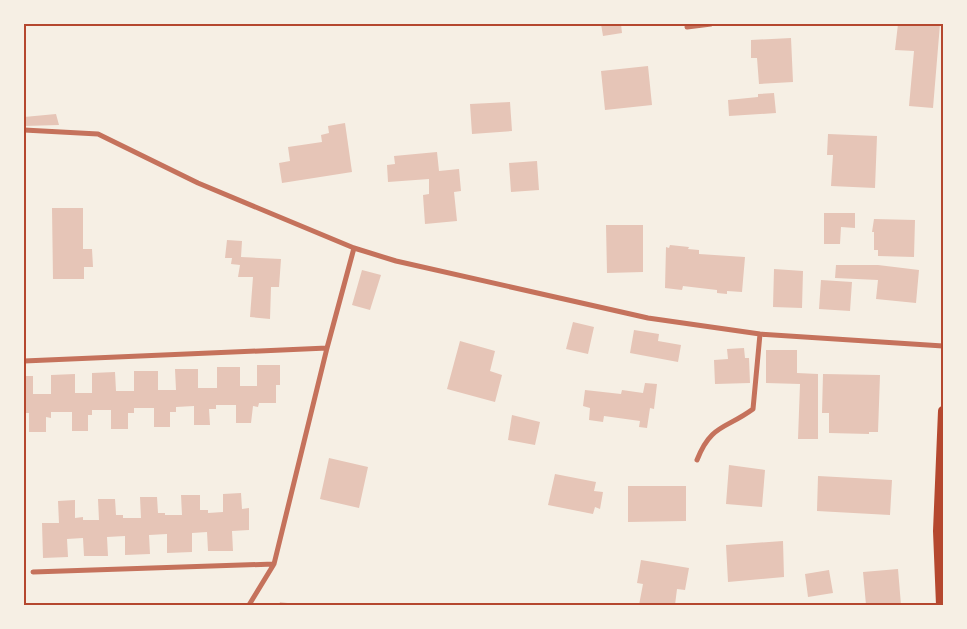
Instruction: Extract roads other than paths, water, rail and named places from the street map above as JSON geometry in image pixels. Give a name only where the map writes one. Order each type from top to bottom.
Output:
[{"type":"main road","points":[[941,605],[938,532],[943,411]]},
{"type":"street","points":[[687,27],[711,24]]},
{"type":"street","points":[[24,130],[98,134],[198,183],[354,248],[406,263],[648,318],[760,334],[943,346]]},
{"type":"street","points":[[249,605],[274,564],[327,348],[354,248]]},
{"type":"street","points":[[697,460],[704,442],[717,428],[741,418],[753,409],[760,334]]},
{"type":"street","points":[[24,361],[327,348]]},
{"type":"street","points":[[33,572],[274,564]]}]
